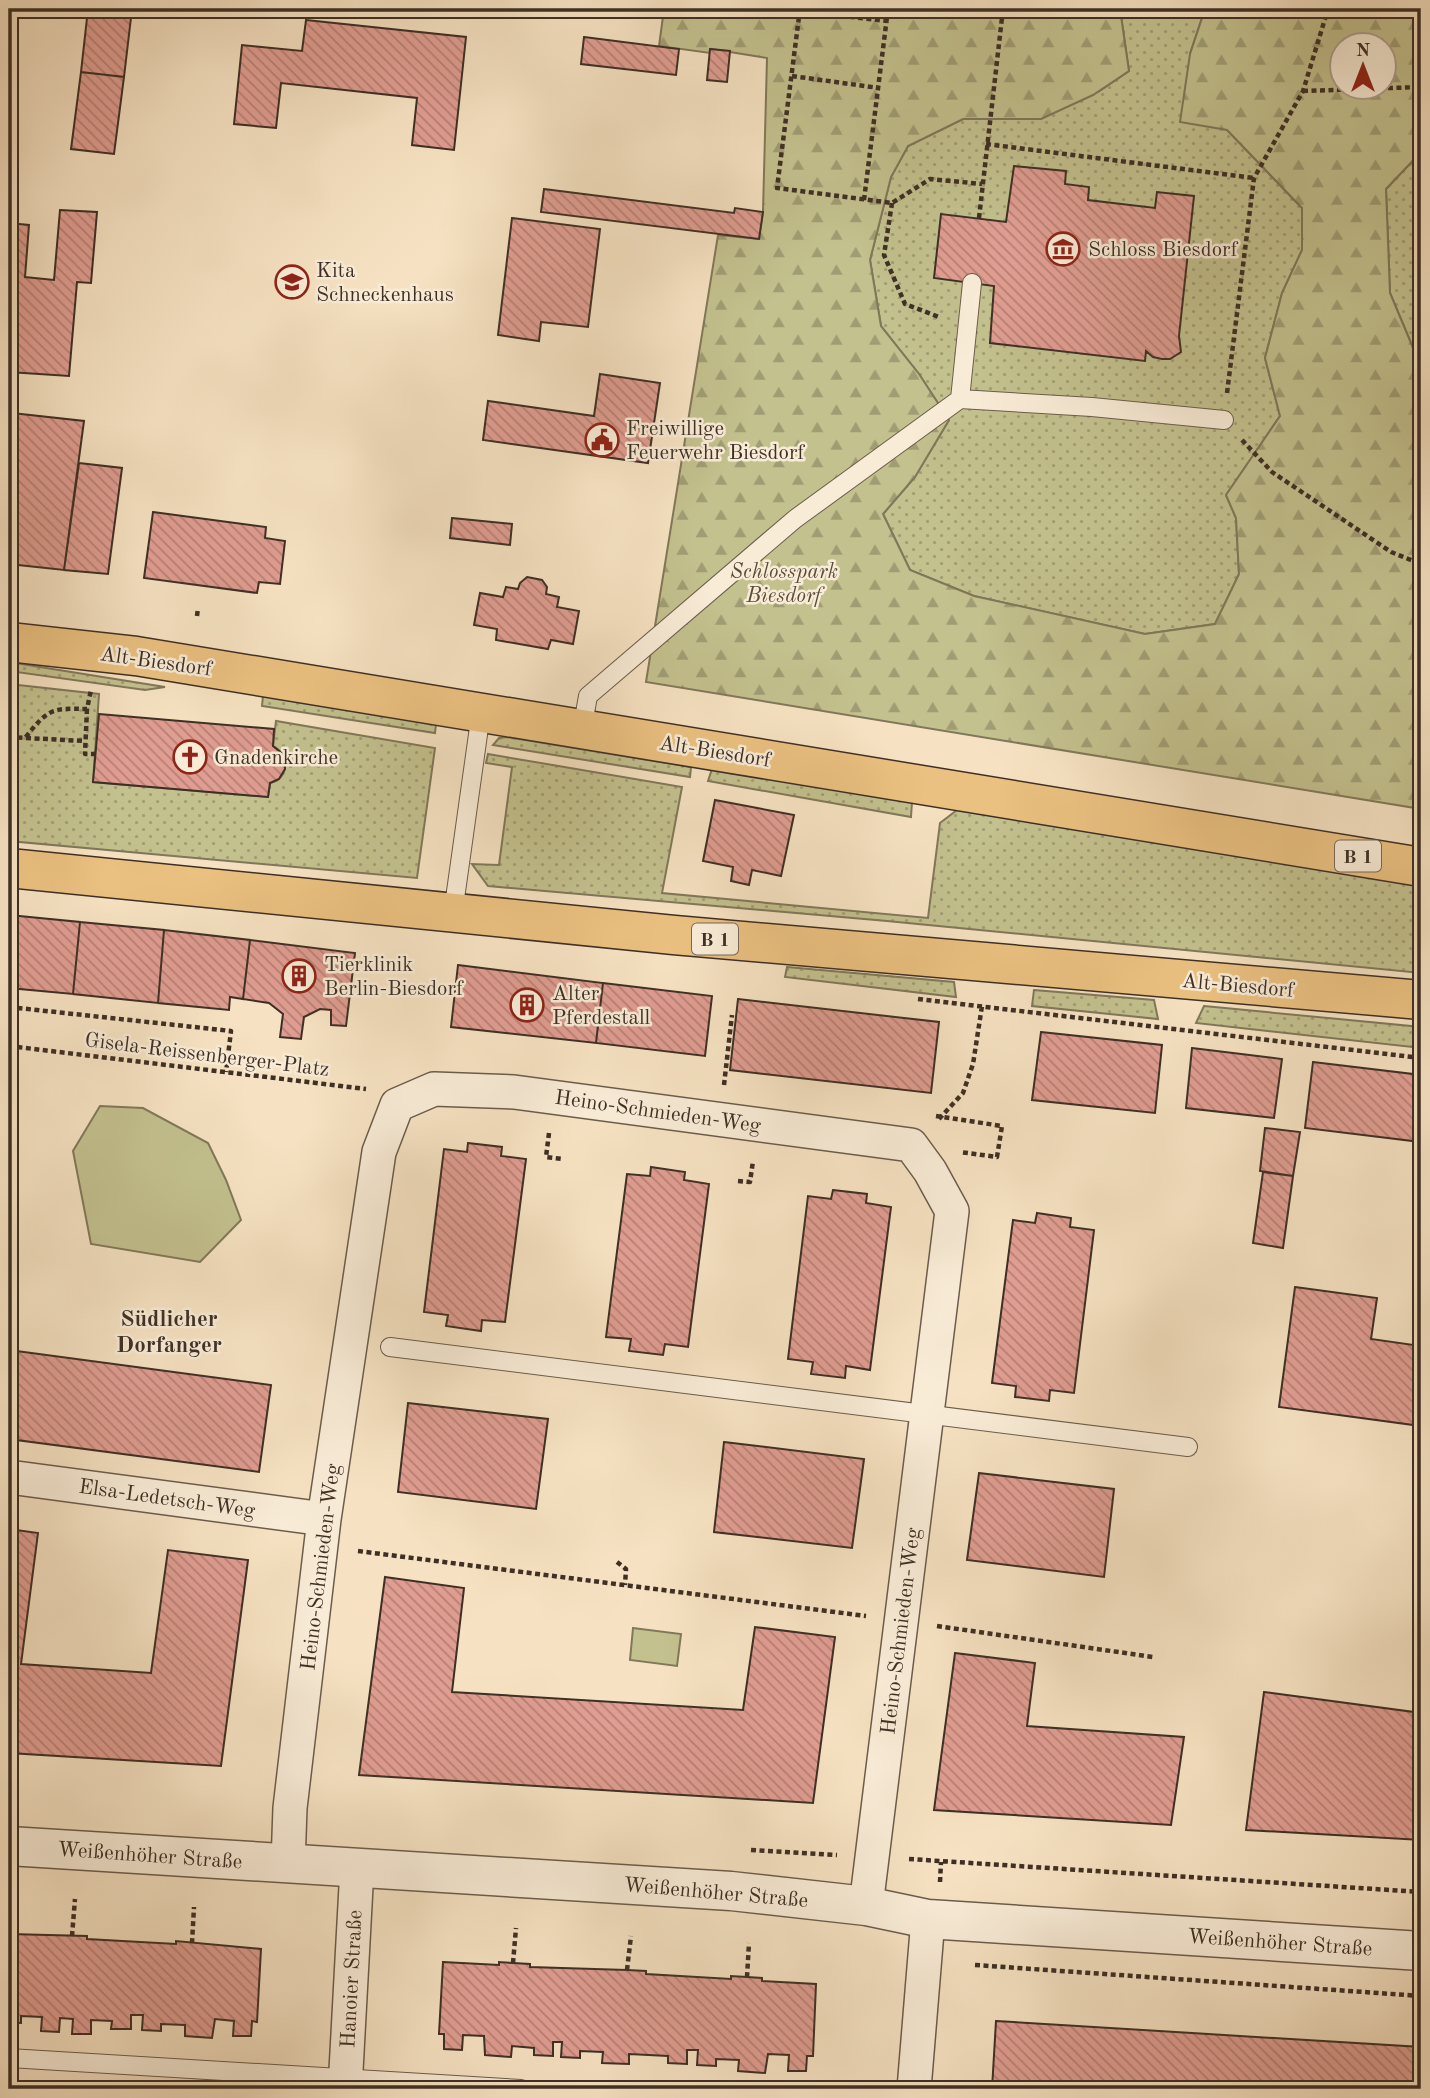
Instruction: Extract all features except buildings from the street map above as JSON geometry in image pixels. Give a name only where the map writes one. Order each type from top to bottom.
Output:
[{"type":"main road","name":"Alt-Biesdorf","points":[[9,642],[136,656],[1421,867]]},
{"type":"main road","name":"Alt-Biesdorf","points":[[9,868],[1013,966],[1421,1000]]},
{"type":"street","name":"Heino-Schmieden-Weg","points":[[288,1864],[290,1808],[323,1533],[380,1152],[397,1105],[434,1089],[514,1092],[911,1145],[930,1171],[952,1211],[866,1906]]},
{"type":"street","name":"Elsa-Ledetsch-Weg","points":[[9,1477],[323,1533]]},
{"type":"street","name":"Weißenhöher Straße","points":[[9,1846],[731,1891],[866,1906],[928,1919],[1421,1951]]},
{"type":"street","name":"Hanoier Straße","points":[[345,2084],[357,1868]]},
{"type":"street","points":[[914,2089],[928,1919]]},
{"type":"lane","points":[[960,400],[972,283]]},
{"type":"lane","points":[[582,730],[588,696],[596,689],[795,519],[960,400],[1092,407],[1224,420]]},
{"type":"lane","points":[[453,913],[481,713]]},
{"type":"lane","points":[[390,1347],[1188,1447]]},
{"type":"lane","points":[[9,2058],[345,2084],[521,2089]]},
{"type":"path","points":[[782,9],[887,21]]},
{"type":"path","points":[[864,200],[888,9]]},
{"type":"path","points":[[979,218],[1003,9]]},
{"type":"path","points":[[1328,9],[1303,92],[1254,178],[1224,420],[1272,472],[1391,552],[1421,564]]},
{"type":"path","points":[[800,10],[777,188],[892,203],[930,179],[982,184]]},
{"type":"path","points":[[792,76],[878,88]]},
{"type":"path","points":[[1303,92],[1421,87]]},
{"type":"path","points":[[986,144],[1254,178]]},
{"type":"path","points":[[892,203],[884,255],[905,304],[967,328]]},
{"type":"path","points":[[197,616],[198,608]]},
{"type":"path","points":[[92,686],[87,709],[85,754],[95,754]]},
{"type":"path","points":[[25,738],[38,721],[55,708],[87,709]]},
{"type":"path","points":[[9,737],[85,741]]},
{"type":"path","points":[[940,1116],[963,1093],[973,1064],[982,1006]]},
{"type":"path","points":[[9,1007],[231,1031],[226,1072]]},
{"type":"path","points":[[723,1089],[732,1016]]},
{"type":"path","name":"Gisela-Reissenberger-Platz","points":[[9,1046],[376,1090],[397,1105]]},
{"type":"path","points":[[926,1115],[1002,1126],[997,1157],[948,1150]]},
{"type":"path","points":[[323,1533],[625,1585],[1153,1657]]},
{"type":"path","points":[[617,1562],[626,1570],[625,1585]]},
{"type":"path","points":[[72,1936],[75,1899]]},
{"type":"path","points":[[192,1943],[194,1906]]},
{"type":"path","points":[[513,1963],[516,1928]]},
{"type":"path","points":[[627,1970],[631,1936]]},
{"type":"path","points":[[747,1977],[749,1943]]},
{"type":"green space","name":"Schlosspark Biesdorf","points":[[664,9],[1120,9],[1129,71],[1093,95],[1041,119],[963,119],[908,146],[891,177],[870,260],[881,326],[919,374],[949,420],[915,477],[883,514],[910,570],[974,596],[1145,634],[1215,624],[1239,574],[1236,518],[1226,495],[1280,416],[1265,358],[1282,293],[1302,250],[1302,208],[1227,130],[1180,122],[1190,54],[1205,9],[1421,9],[1421,152],[1386,189],[1390,293],[1421,367],[1421,809],[646,682],[718,235],[759,239],[763,211],[767,58],[711,49],[710,53],[659,46]]},
{"type":"green space","points":[[1120,9],[1205,9],[1190,54],[1227,130],[1302,208],[1302,250],[1282,293],[1265,358],[1280,416],[1226,495],[1236,518],[1239,574],[1215,624],[1145,634],[974,596],[910,570],[883,514],[915,477],[949,420],[919,374],[881,326],[870,260],[891,177],[908,146],[963,119],[1041,118],[1074,89],[1098,92],[1129,71]]},
{"type":"green space","points":[[1421,152],[1421,367],[1390,293],[1386,189]]},
{"type":"green space","points":[[9,662],[165,687],[145,690],[9,671]]},
{"type":"green space","points":[[9,684],[99,694],[93,782],[268,797],[270,783],[281,777],[285,766],[282,755],[273,746],[276,721],[435,748],[417,878],[9,841]]},
{"type":"green space","points":[[263,696],[436,724],[435,733],[262,706]]},
{"type":"green space","points":[[499,738],[691,767],[690,777],[493,745]]},
{"type":"green space","points":[[488,754],[682,787],[662,893],[928,918],[940,823],[957,810],[1421,886],[1421,973],[887,921],[488,886],[472,864],[499,865],[512,767],[486,763]]},
{"type":"green space","points":[[712,769],[912,802],[911,817],[708,781]]},
{"type":"green space","points":[[787,967],[954,982],[956,997],[785,977]]},
{"type":"green space","points":[[1034,990],[1154,1000],[1158,1019],[1032,1006]]},
{"type":"green space","points":[[1204,1006],[1421,1027],[1421,1048],[1196,1023]]},
{"type":"green space","points":[[100,1106],[143,1108],[208,1143],[241,1220],[200,1262],[91,1244],[73,1151]]},
{"type":"green space","points":[[633,1628],[681,1634],[677,1666],[630,1660]]},
{"type":"place","name":"Schloss Biesdorf","points":[[1063,249]]},
{"type":"place","name":"Kita Schneckenhaus","points":[[292,282]]},
{"type":"place","name":"Freiwillige Feuerwehr Biesdorf","points":[[602,440]]},
{"type":"place","name":"Gnadenkirche","points":[[190,757]]},
{"type":"place","name":"Tierklinik Berlin-Biesdorf","points":[[299,976]]},
{"type":"place","name":"Alter Pferdestall","points":[[527,1005]]},
{"type":"district","name":"Südlicher Dorfanger","points":[[169,1331]]}]
